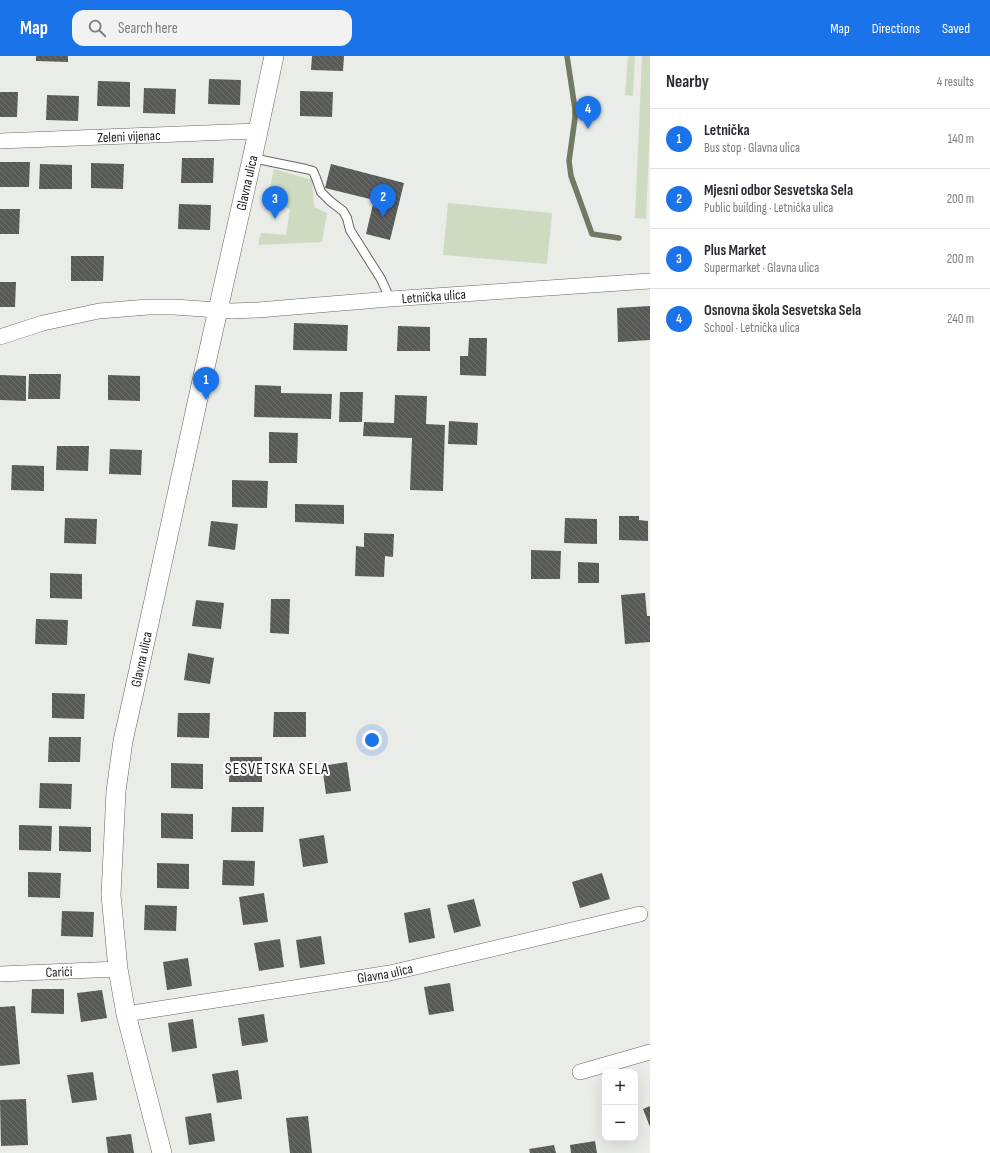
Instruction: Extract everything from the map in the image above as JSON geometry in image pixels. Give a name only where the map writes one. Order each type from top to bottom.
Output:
[{"type":"street","name":"Glavna ulica","points":[[162,1153],[126,1014],[118,969],[111,895],[116,791],[124,741],[274,56]]},
{"type":"street","name":"Zeleni vijenac","points":[[0,141],[258,131]]},
{"type":"street","name":"Letnička ulica","points":[[218,310],[258,310],[390,299],[650,281]]},
{"type":"street","points":[[0,337],[43,323],[99,311],[148,307],[218,310]]},
{"type":"street","name":"Glavna ulica","points":[[126,1014],[390,973],[640,914]]},
{"type":"street","name":"Carići","points":[[0,974],[118,969]]},
{"type":"street","points":[[580,1072],[650,1052]]},
{"type":"lane","points":[[252,158],[312,171],[321,192],[343,211],[347,218],[350,230],[381,279],[390,299]]},
{"type":"green space","points":[[628,56],[635,56],[633,96],[625,95]]},
{"type":"green space","points":[[642,56],[650,56],[650,126],[646,219],[635,218]]},
{"type":"green space","points":[[274,169],[312,180],[314,207],[327,213],[322,242],[258,245],[261,233],[286,235],[290,209],[267,201]]},
{"type":"green space","points":[[448,203],[552,213],[547,264],[443,255]]},
{"type":"building","points":[[36,56],[68,56],[68,62],[36,61]]},
{"type":"building","points":[[312,56],[344,56],[343,71],[311,70]]},
{"type":"building","points":[[209,79],[241,80],[240,105],[208,104]]},
{"type":"building","points":[[98,81],[130,82],[130,107],[97,106]]},
{"type":"building","points":[[144,88],[176,89],[175,114],[143,113]]},
{"type":"building","points":[[300,91],[333,92],[332,117],[300,116]]},
{"type":"building","points":[[0,92],[18,92],[17,117],[0,117]]},
{"type":"building","points":[[47,95],[79,96],[78,121],[46,120]]},
{"type":"building","points":[[182,158],[214,158],[213,183],[181,183]]},
{"type":"building","points":[[0,162],[30,162],[29,187],[0,187]]},
{"type":"building","points":[[91,163],[124,164],[123,189],[91,188]]},
{"type":"building","points":[[40,164],[72,165],[72,189],[39,189]]},
{"type":"building","points":[[331,164],[404,183],[390,240],[366,234],[374,200],[325,188]]},
{"type":"building","points":[[179,204],[211,205],[210,230],[178,229]]},
{"type":"building","points":[[0,209],[20,209],[19,234],[0,234]]},
{"type":"building","points":[[71,256],[104,256],[103,281],[71,281]]},
{"type":"building","points":[[0,282],[16,282],[15,307],[0,307]]},
{"type":"building","points":[[650,306],[650,340],[618,342],[617,308]]},
{"type":"building","points":[[294,323],[348,325],[347,351],[293,350]]},
{"type":"building","points":[[398,326],[430,327],[430,351],[397,351]]},
{"type":"building","points":[[469,338],[487,338],[486,376],[460,375],[460,356],[468,356]]},
{"type":"building","points":[[29,374],[61,374],[60,399],[28,399]]},
{"type":"building","points":[[0,375],[26,376],[26,401],[0,400]]},
{"type":"building","points":[[108,375],[140,376],[140,401],[108,400]]},
{"type":"building","points":[[255,385],[281,386],[281,393],[332,394],[331,419],[254,417]]},
{"type":"building","points":[[340,392],[363,392],[362,422],[339,422]]},
{"type":"building","points":[[395,395],[427,396],[426,424],[445,425],[443,491],[410,490],[412,438],[363,436],[364,422],[394,423]]},
{"type":"building","points":[[449,421],[478,423],[477,445],[448,444]]},
{"type":"building","points":[[269,432],[298,433],[297,463],[269,463]]},
{"type":"building","points":[[57,446],[89,446],[88,471],[56,470]]},
{"type":"building","points":[[110,449],[142,450],[141,475],[109,474]]},
{"type":"building","points":[[12,465],[44,466],[44,491],[11,490]]},
{"type":"building","points":[[232,480],[268,481],[267,508],[232,507]]},
{"type":"building","points":[[295,504],[344,505],[344,524],[295,522]]},
{"type":"building","points":[[619,516],[639,516],[639,520],[648,521],[648,541],[619,540]]},
{"type":"building","points":[[65,518],[97,519],[96,544],[64,543]]},
{"type":"building","points":[[565,518],[597,519],[597,544],[564,543]]},
{"type":"building","points":[[211,521],[238,524],[235,550],[208,546]]},
{"type":"building","points":[[364,533],[394,534],[393,557],[385,556],[384,577],[355,576],[356,546],[364,547]]},
{"type":"building","points":[[531,550],[561,551],[560,579],[531,579]]},
{"type":"building","points":[[578,562],[599,563],[599,583],[578,583]]},
{"type":"building","points":[[50,573],[82,574],[82,599],[50,598]]},
{"type":"building","points":[[645,593],[647,616],[650,616],[650,642],[625,644],[621,595]]},
{"type":"building","points":[[271,599],[290,599],[289,634],[270,633]]},
{"type":"building","points":[[196,600],[224,603],[221,629],[192,626]]},
{"type":"building","points":[[36,619],[68,620],[67,645],[35,644]]},
{"type":"building","points":[[188,653],[214,658],[210,684],[184,680]]},
{"type":"building","points":[[52,693],[85,694],[84,719],[52,718]]},
{"type":"building","points":[[274,712],[306,712],[306,737],[273,737]]},
{"type":"building","points":[[178,713],[210,713],[209,738],[177,737]]},
{"type":"building","points":[[49,737],[81,737],[80,762],[48,762]]},
{"type":"building","points":[[230,757],[262,757],[262,782],[229,782]]},
{"type":"building","points":[[347,762],[351,791],[326,794],[322,766]]},
{"type":"building","points":[[171,763],[203,764],[203,789],[171,788]]},
{"type":"building","points":[[40,783],[72,784],[71,809],[39,808]]},
{"type":"building","points":[[232,807],[264,807],[263,832],[231,832]]},
{"type":"building","points":[[161,813],[193,814],[193,839],[161,838]]},
{"type":"building","points":[[19,825],[52,826],[51,851],[19,850]]},
{"type":"building","points":[[59,826],[91,827],[91,852],[59,851]]},
{"type":"building","points":[[324,835],[328,863],[303,867],[299,839]]},
{"type":"building","points":[[223,860],[255,861],[254,886],[222,885]]},
{"type":"building","points":[[157,863],[189,864],[189,889],[157,888]]},
{"type":"building","points":[[28,872],[61,873],[60,898],[28,897]]},
{"type":"building","points":[[602,873],[610,899],[580,908],[572,882]]},
{"type":"building","points":[[264,893],[268,922],[243,925],[239,897]]},
{"type":"building","points":[[474,899],[481,926],[454,933],[447,905]]},
{"type":"building","points":[[145,905],[177,906],[176,931],[144,930]]},
{"type":"building","points":[[430,908],[435,938],[409,943],[404,913]]},
{"type":"building","points":[[62,911],[94,912],[93,937],[61,936]]},
{"type":"building","points":[[321,936],[325,964],[300,968],[296,940]]},
{"type":"building","points":[[280,939],[284,967],[259,971],[254,943]]},
{"type":"building","points":[[188,958],[192,986],[167,990],[163,962]]},
{"type":"building","points":[[450,983],[454,1011],[429,1015],[424,987]]},
{"type":"building","points":[[32,989],[64,989],[64,1014],[31,1013]]},
{"type":"building","points":[[102,990],[107,1018],[81,1022],[77,993]]},
{"type":"building","points":[[15,1006],[20,1064],[0,1066],[0,1007]]},
{"type":"building","points":[[264,1014],[268,1042],[242,1046],[238,1018]]},
{"type":"building","points":[[193,1019],[197,1048],[172,1052],[168,1023]]},
{"type":"building","points":[[238,1070],[242,1099],[217,1103],[212,1074]]},
{"type":"building","points":[[93,1072],[97,1100],[72,1103],[67,1075]]},
{"type":"building","points":[[26,1099],[28,1145],[1,1146],[0,1100]]},
{"type":"building","points":[[650,1106],[650,1127],[643,1109]]},
{"type":"building","points":[[211,1113],[215,1141],[189,1145],[185,1117]]},
{"type":"building","points":[[308,1116],[312,1153],[290,1153],[286,1118]]},
{"type":"building","points":[[131,1134],[134,1153],[108,1153],[106,1137]]},
{"type":"building","points":[[595,1141],[597,1153],[571,1153],[570,1145]]},
{"type":"building","points":[[554,1145],[556,1153],[530,1153],[529,1149]]},
{"type":"waterway","points":[[567,56],[575,109],[569,161],[571,176],[592,234],[619,238]]},
{"type":"place","name":"Osnovna škola Sesvetska Sela","points":[[588,129]]},
{"type":"place","name":"Mjesni odbor Sesvetska Sela","points":[[383,217]]},
{"type":"place","name":"Plus Market","points":[[275,219]]},
{"type":"place","name":"Letnička","points":[[206,400]]},
{"type":"district","name":"SESVETSKA SELA","points":[[277,768]]}]
